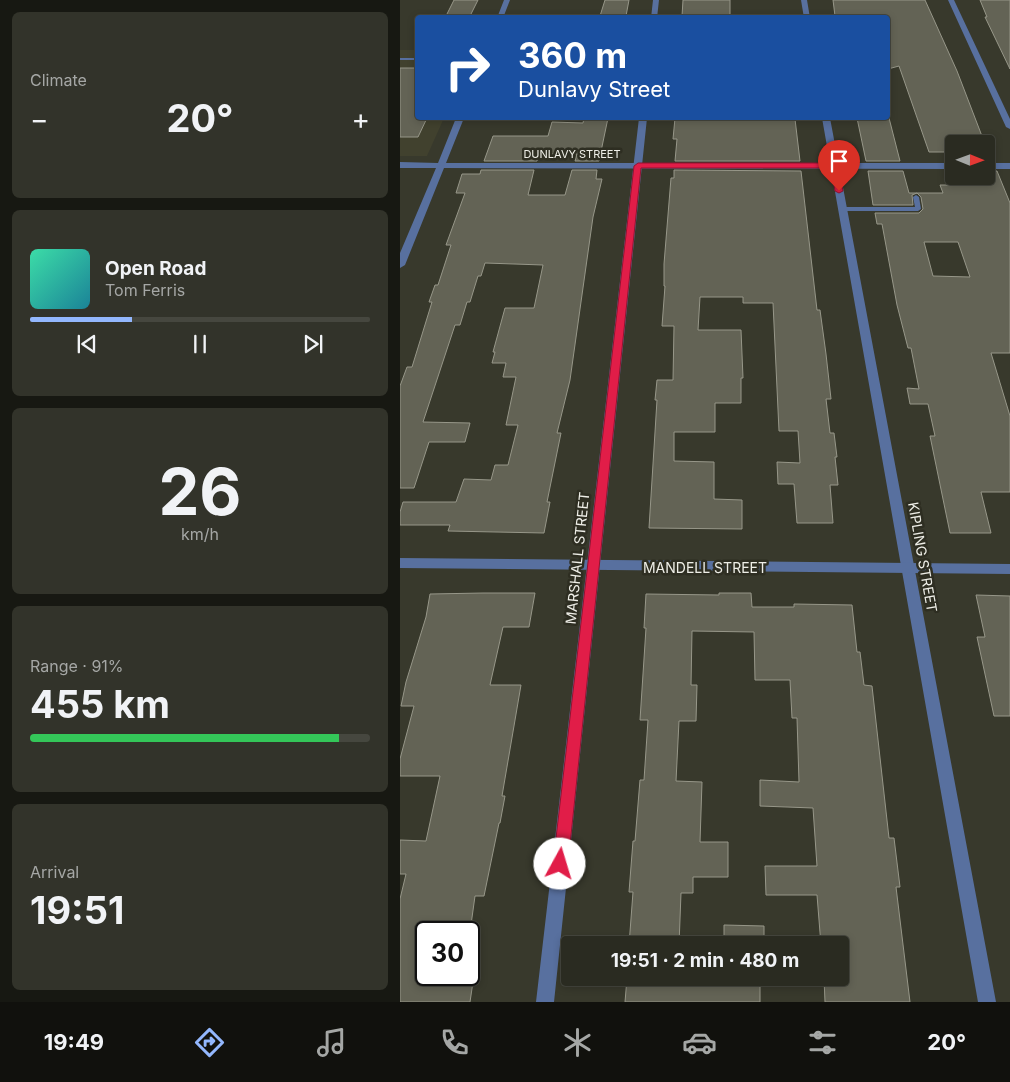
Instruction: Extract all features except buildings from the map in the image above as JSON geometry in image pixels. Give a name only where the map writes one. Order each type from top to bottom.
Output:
[{"type":"street","points":[[501,15],[507,0]]},
{"type":"street","points":[[654,15],[656,0]]},
{"type":"street","points":[[804,0],[806,15]]},
{"type":"street","points":[[951,0],[1010,127]]},
{"type":"street","points":[[400,265],[402,255],[459,120]]},
{"type":"street","name":"MARSHALL STREET","points":[[545,1002],[643,120]]},
{"type":"street","name":"KIPLING STREET","points":[[826,120],[987,1002]]},
{"type":"street","name":"DUNLAVY STREET","points":[[400,165],[945,166]]},
{"type":"street","points":[[995,166],[1010,166]]},
{"type":"street","name":"MANDELL STREET","points":[[400,563],[1010,568]]},
{"type":"lane","points":[[400,59],[415,59]]},
{"type":"lane","points":[[843,209],[918,209],[916,197]]},
{"type":"shaded area","points":[[400,50],[415,50],[415,120],[443,120],[427,156],[400,156]]},
{"type":"route","points":[[560,864],[638,166],[834,166],[839,191]]}]
